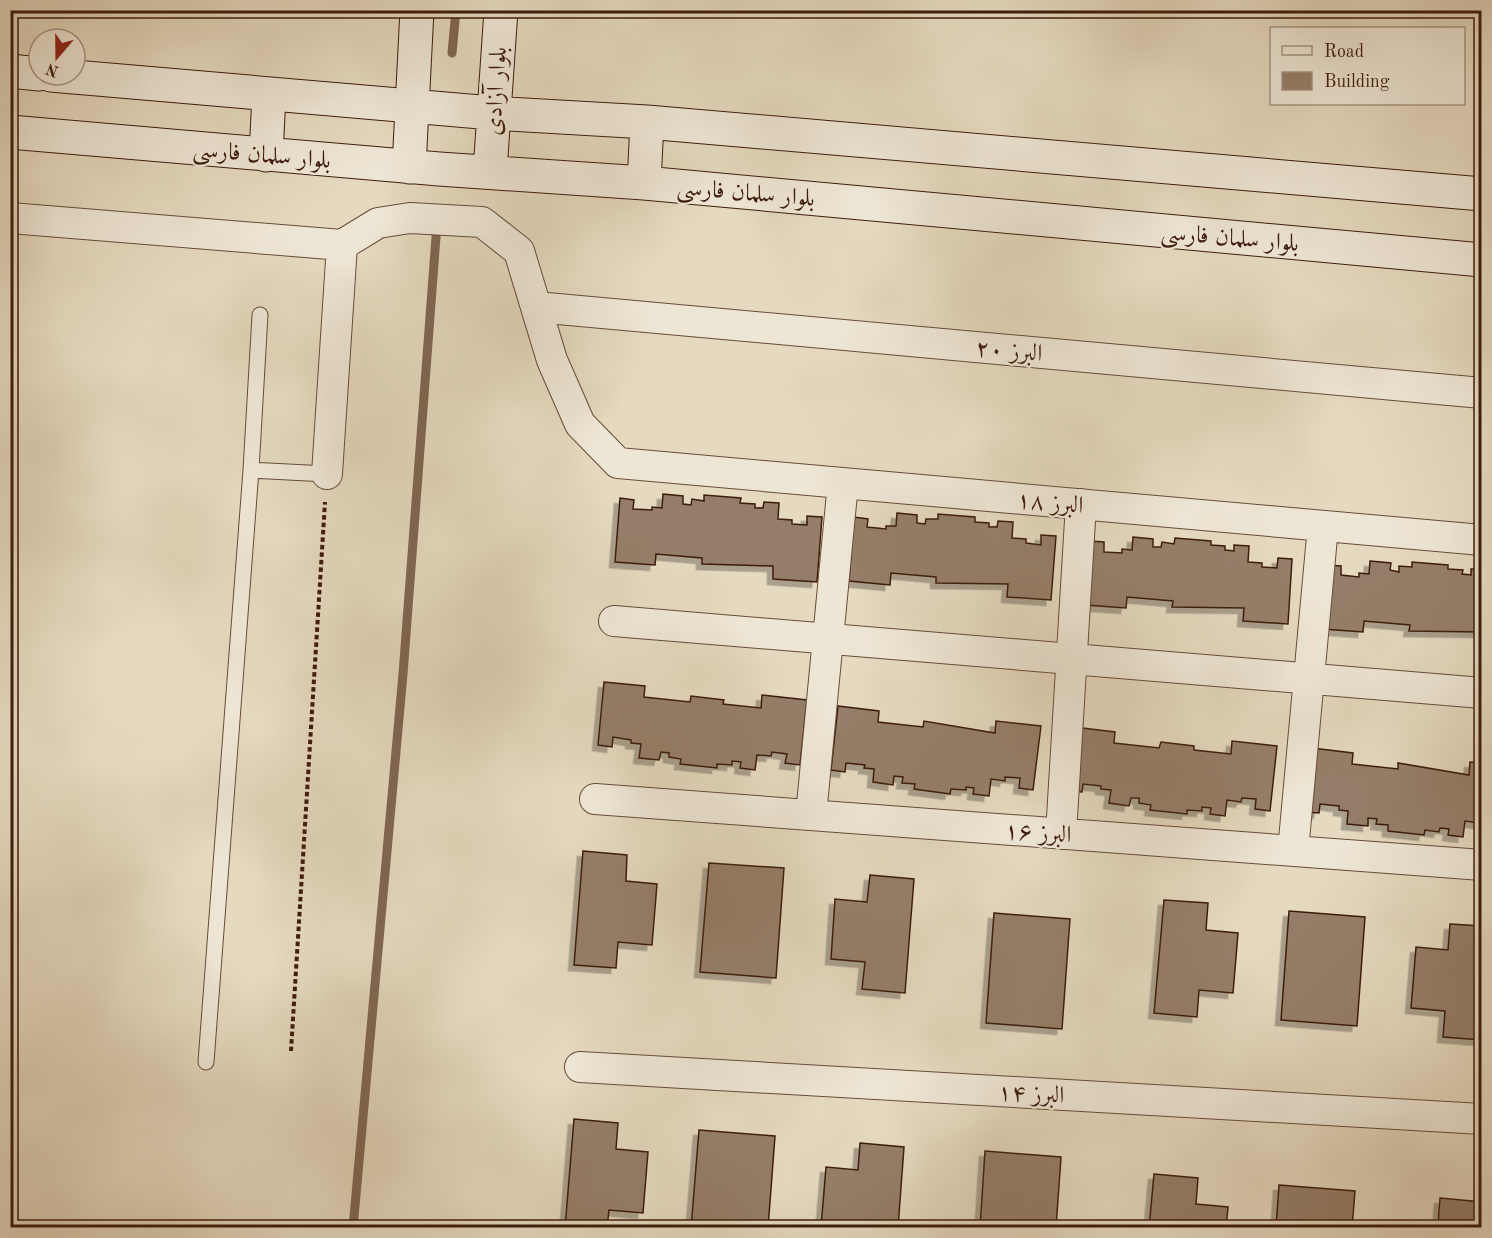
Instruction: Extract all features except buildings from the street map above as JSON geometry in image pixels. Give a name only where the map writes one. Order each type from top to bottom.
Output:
[{"type":"main road","points":[[409,167],[410,105],[417,10]]},
{"type":"main road","name":"بلوار آزادی","points":[[490,171],[492,112],[501,10]]},
{"type":"main road","points":[[10,71],[27,73]]},
{"type":"main road","points":[[87,78],[269,95],[647,122],[1482,194]]},
{"type":"main road","points":[[266,155],[269,95]]},
{"type":"main road","points":[[644,183],[647,122]]},
{"type":"main road","name":"بلوار سلمان فارسی","points":[[10,132],[409,167],[644,183],[1482,260]]},
{"type":"street","points":[[10,218],[342,245],[378,222],[410,218],[482,222],[519,251],[536,307]]},
{"type":"street","points":[[327,474],[342,245]]},
{"type":"street","name":"البرز ۲۰","points":[[536,307],[1482,393]]},
{"type":"street","name":"البرز ۱۸","points":[[536,307],[552,360],[580,423],[618,463],[1482,540]]},
{"type":"street","points":[[811,815],[830,638],[843,483]]},
{"type":"street","points":[[1061,834],[1081,504]]},
{"type":"street","points":[[1293,851],[1323,526]]},
{"type":"street","points":[[614,621],[1482,693]]},
{"type":"street","name":"البرز ۱۶","points":[[595,799],[1482,865]]},
{"type":"street","name":"البرز ۱۴","points":[[579,1067],[1482,1119]]},
{"type":"lane","points":[[206,1062],[251,471],[260,315]]},
{"type":"lane","points":[[251,471],[327,474]]},
{"type":"path","points":[[291,1051],[327,474]]},
{"type":"waterway","points":[[452,53],[456,10]]},
{"type":"waterway","points":[[353,1228],[403,674],[437,224]]}]
